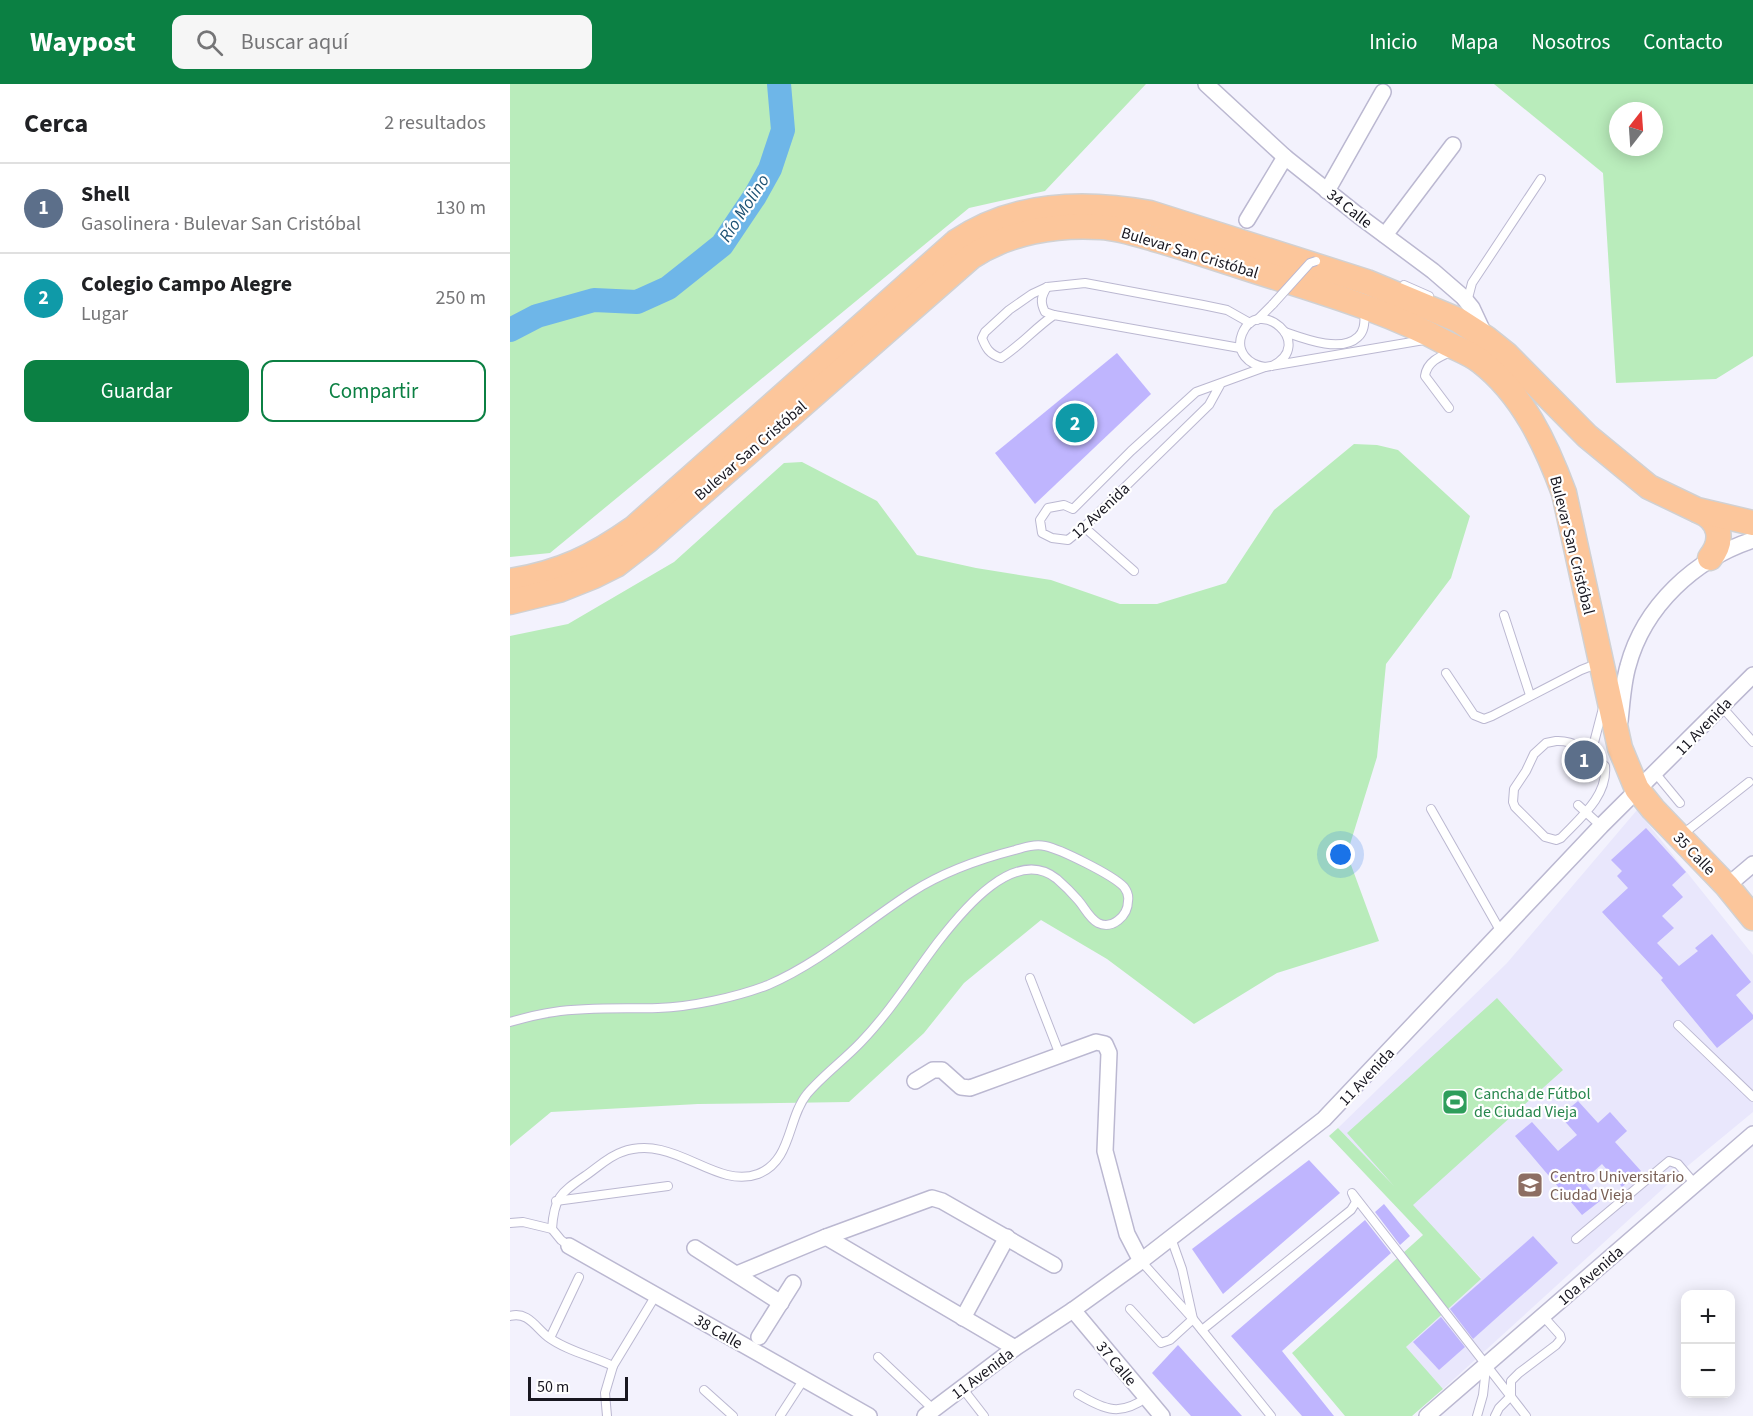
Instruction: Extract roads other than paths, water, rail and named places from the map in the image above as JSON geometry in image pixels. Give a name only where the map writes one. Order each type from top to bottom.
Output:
[{"type":"main road","name":"Bulevar San Cristóbal","points":[[510,581],[556,571],[587,559],[634,528],[956,242],[972,231],[1015,214],[1074,206],[1124,208],[1150,213],[1367,282],[1483,329],[1587,435],[1649,487],[1697,510],[1753,523]]},
{"type":"main road","name":"Bulevar San Cristóbal","points":[[510,602],[559,590],[594,576],[616,564],[647,541],[986,246],[1025,233],[1076,226],[1123,230],[1180,246],[1389,316],[1479,359],[1498,377],[1537,429],[1564,493],[1600,663],[1625,764],[1646,782]]},
{"type":"main road","points":[[1697,510],[1707,514],[1719,530],[1720,540],[1717,550],[1710,558]]},
{"type":"main road","name":"35 Calle","points":[[1646,782],[1653,809],[1680,837],[1717,885],[1753,918]]},
{"type":"main road","points":[[1653,809],[1717,885],[1753,934]]},
{"type":"street","name":"34 Calle","points":[[1206,84],[1285,157],[1433,271],[1483,329]]},
{"type":"street","points":[[1327,191],[1383,92]]},
{"type":"street","points":[[1385,235],[1453,145]]},
{"type":"street","points":[[1246,220],[1285,157]]},
{"type":"street","points":[[1618,733],[1627,666],[1652,616],[1668,595],[1688,575],[1710,558],[1753,540]]},
{"type":"street","name":"11 Avenida","points":[[929,1413],[1015,1348],[1141,1261],[1312,1130],[1601,826],[1753,675]]},
{"type":"street","points":[[1717,885],[1753,864]]},
{"type":"street","points":[[915,1082],[933,1070],[942,1070],[961,1088],[970,1088],[1096,1042],[1106,1044],[1109,1053],[1105,1151],[1127,1234],[1141,1261]]},
{"type":"street","name":"10a Avenida","points":[[1427,1416],[1695,1184],[1751,1139]]},
{"type":"street","points":[[737,1274],[826,1237],[932,1198],[1007,1237],[1054,1265]]},
{"type":"street","points":[[826,1237],[1015,1348]]},
{"type":"street","points":[[963,1318],[1007,1237]]},
{"type":"street","name":"38 Calle","points":[[569,1246],[869,1416]]},
{"type":"street","points":[[695,1248],[780,1303]]},
{"type":"street","points":[[759,1337],[793,1283]]},
{"type":"street","name":"37 Calle","points":[[1072,1310],[1162,1416]]},
{"type":"lane","points":[[1466,308],[1472,283],[1541,178]]},
{"type":"lane","points":[[1054,315],[1001,358],[993,356],[986,349],[982,338],[985,332],[1009,310],[1032,294],[1047,287],[1085,283],[1227,310],[1253,322],[1270,320],[1285,332],[1288,346],[1278,363],[1268,366],[1252,364],[1243,354],[1240,348],[1242,334],[1253,322],[1273,304],[1310,262],[1316,261],[1386,280]]},
{"type":"lane","points":[[1396,283],[1417,289],[1437,300]]},
{"type":"lane","points":[[1047,287],[1041,304],[1045,312],[1054,315],[1240,348]]},
{"type":"lane","points":[[1285,332],[1327,344],[1346,343],[1359,337],[1364,326],[1365,308]]},
{"type":"lane","name":"12 Avenida","points":[[1220,385],[1209,405],[1084,527],[1068,540],[1052,538],[1042,533],[1040,520],[1048,508],[1064,505],[1073,509],[1131,451],[1196,392],[1268,366],[1437,338]]},
{"type":"lane","points":[[1449,408],[1425,376],[1426,369],[1440,356],[1458,349]]},
{"type":"lane","points":[[1084,527],[1134,571]]},
{"type":"lane","points":[[1504,615],[1530,696]]},
{"type":"lane","points":[[1446,673],[1474,716],[1484,719],[1581,670],[1600,663]]},
{"type":"lane","points":[[1582,771],[1591,754],[1603,709],[1609,699]]},
{"type":"lane","points":[[1722,707],[1753,742]]},
{"type":"lane","points":[[1564,741],[1586,749],[1605,766],[1604,789],[1586,812],[1561,838],[1550,839],[1545,837],[1515,807],[1513,794],[1534,754],[1546,743],[1564,741]]},
{"type":"lane","points":[[1646,782],[1680,803]]},
{"type":"lane","points":[[1680,837],[1749,782]]},
{"type":"lane","points":[[1578,805],[1601,826]]},
{"type":"lane","points":[[1431,808],[1501,932]]},
{"type":"lane","points":[[510,1022],[555,1012],[663,1008],[719,999],[765,986],[837,945],[927,883],[987,857],[1026,847],[1047,846],[1064,852],[1112,878],[1124,887],[1128,894],[1129,903],[1124,914],[1114,924],[1106,925],[1092,919],[1068,890],[1054,877],[1044,872],[1013,873],[993,882],[940,940],[863,1041],[807,1094],[799,1107],[783,1153],[774,1165],[760,1173],[738,1177],[726,1175],[677,1154],[659,1149],[633,1149],[619,1152],[565,1189],[556,1202],[552,1229]]},
{"type":"lane","points":[[1030,978],[1060,1055]]},
{"type":"lane","points":[[1678,1025],[1753,1097]]},
{"type":"lane","points":[[1575,1239],[1669,1161],[1678,1164],[1695,1184]]},
{"type":"lane","points":[[556,1202],[668,1186]]},
{"type":"lane","points":[[1202,1330],[1351,1210],[1356,1202],[1352,1193],[1526,1416]]},
{"type":"lane","points":[[510,1223],[523,1222],[552,1229],[569,1246]]},
{"type":"lane","points":[[1171,1238],[1182,1269],[1193,1319]]},
{"type":"lane","points":[[1141,1261],[1193,1319],[1271,1416]]},
{"type":"lane","points":[[550,1338],[579,1277]]},
{"type":"lane","points":[[607,1416],[605,1393],[613,1366],[656,1295]]},
{"type":"lane","points":[[1130,1309],[1161,1343],[1170,1340],[1193,1319]]},
{"type":"lane","points":[[510,1316],[516,1314],[524,1316],[550,1338],[613,1366]]},
{"type":"lane","points":[[1495,1416],[1499,1408],[1511,1396],[1511,1381],[1556,1345],[1561,1338],[1543,1316]]},
{"type":"lane","points":[[878,1357],[929,1413]]},
{"type":"lane","points":[[1477,1416],[1483,1395],[1486,1365]]},
{"type":"lane","points":[[780,1416],[804,1379]]},
{"type":"lane","points":[[963,1389],[984,1416]]},
{"type":"lane","points":[[705,1390],[733,1416]]},
{"type":"lane","points":[[1077,1394],[1117,1414],[1128,1414],[1136,1410],[1147,1397]]},
{"type":"waterway","name":"Río Molino","points":[[510,330],[537,316],[594,300],[637,302],[668,288],[722,245],[770,169],[783,130],[779,84]]},
{"type":"place","name":"Colegio Campo Alegre","points":[[1075,423]]},
{"type":"place","name":"Shell","points":[[1584,760]]},
{"type":"place","name":"Cancha de Fútbol de Ciudad Vieja","points":[[1455,1102]]},
{"type":"place","name":"Centro Universitario Ciudad Vieja","points":[[1530,1185]]}]
